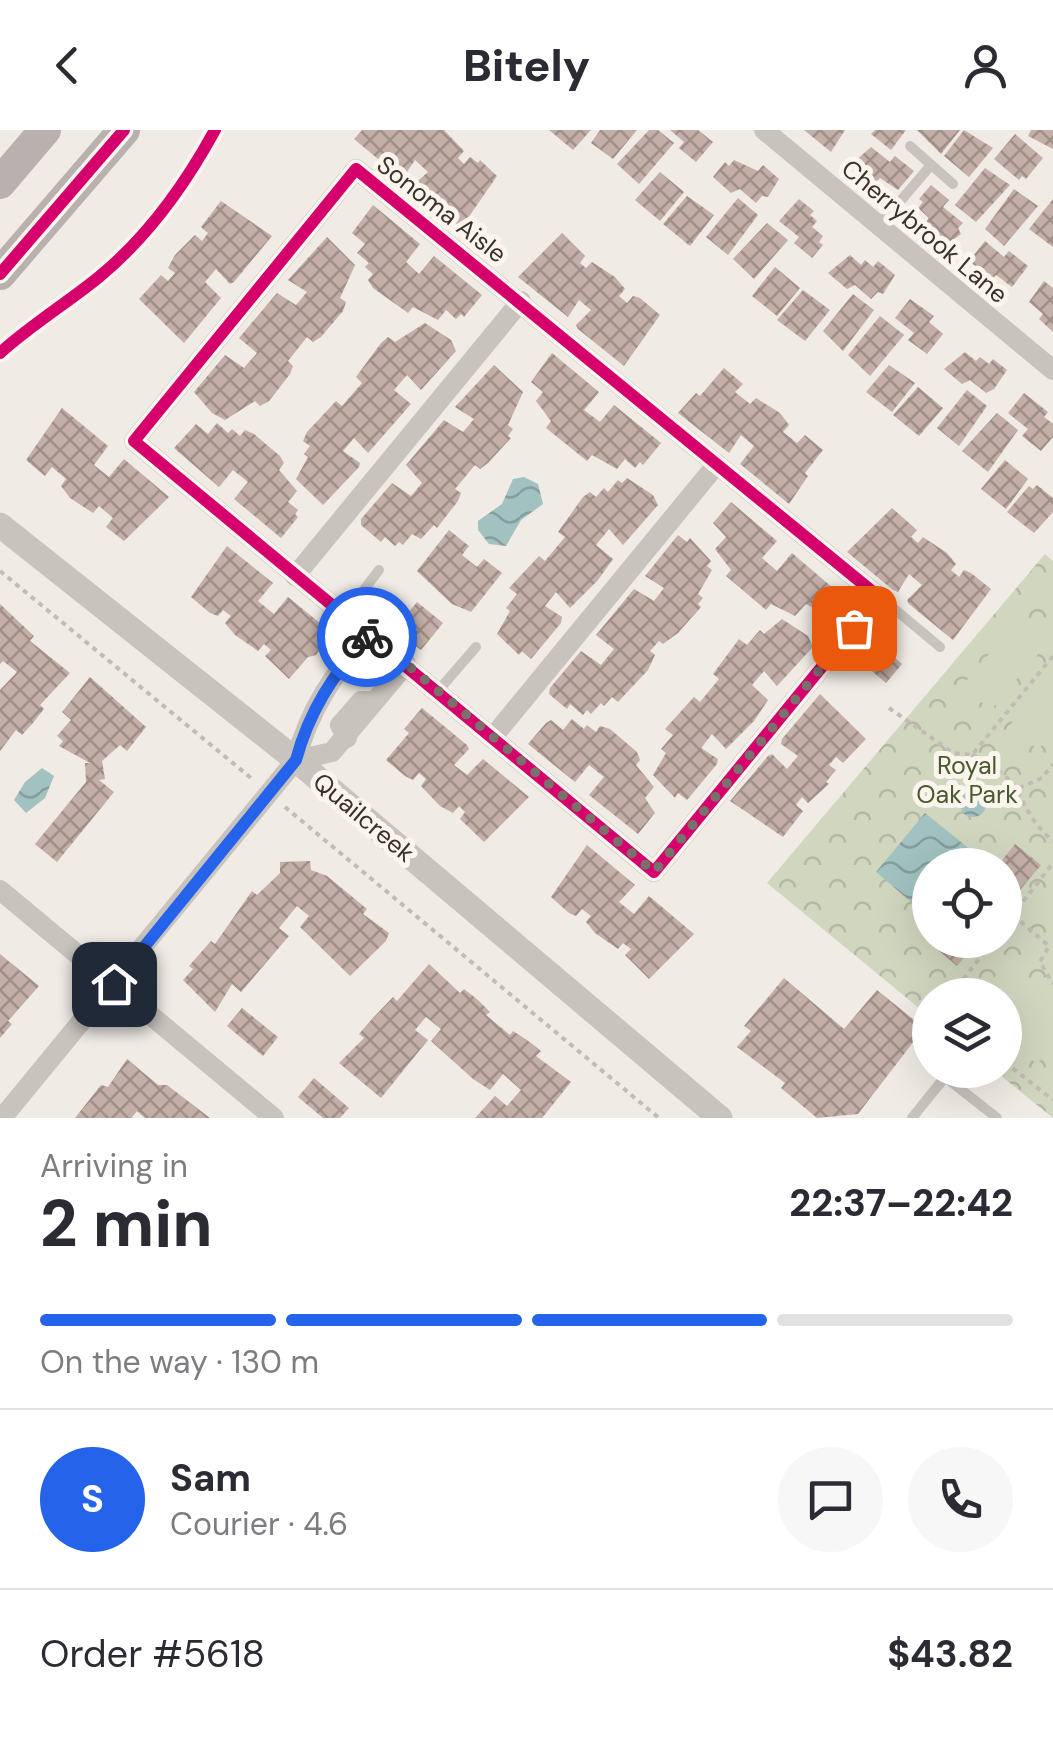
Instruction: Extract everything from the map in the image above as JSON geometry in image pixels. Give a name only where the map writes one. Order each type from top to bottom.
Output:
[{"type":"main road","points":[[0,182],[45,130]]},
{"type":"main road","points":[[0,274],[124,130]]},
{"type":"street","name":"Cherrybrook Lane","points":[[764,130],[1053,370]]},
{"type":"street","name":"Sonoma Aisle","points":[[356,169],[522,300],[879,597],[654,872],[134,440],[356,169]]},
{"type":"street","points":[[296,576],[522,300]]},
{"type":"street","points":[[492,738],[717,464]]},
{"type":"street","name":"Quailcreek","points":[[0,526],[296,760],[720,1118]]},
{"type":"street","points":[[2,1118],[296,760],[304,729],[333,676],[369,635]]},
{"type":"street","points":[[296,760],[332,752],[406,664]]},
{"type":"street","points":[[0,890],[274,1118]]},
{"type":"lane","points":[[910,146],[953,184]]},
{"type":"lane","points":[[880,226],[931,165]]},
{"type":"lane","points":[[344,616],[378,570]]},
{"type":"lane","points":[[879,597],[940,647]]},
{"type":"lane","points":[[437,692],[476,647]]},
{"type":"lane","points":[[912,1118],[945,1077],[997,1118]]},
{"type":"path","points":[[0,571],[658,1118]]},
{"type":"path","points":[[972,755],[1053,656]]},
{"type":"path","points":[[889,708],[953,754],[972,755],[999,768],[1019,788],[1031,822],[1053,841]]},
{"type":"path","points":[[1019,788],[1042,778],[1053,764]]},
{"type":"path","points":[[1022,903],[1053,863]]},
{"type":"path","points":[[1022,922],[1051,946],[1040,962],[1053,984]]},
{"type":"path","points":[[964,978],[980,958]]},
{"type":"path","points":[[1022,1075],[1053,1100]]},
{"type":"green space","name":"Royal Oak Park","points":[[1045,554],[1053,561],[1053,1118],[1016,1088],[1022,1088],[1022,978],[912,978],[912,1002],[767,883]]},
{"type":"green space","points":[[1015,623],[1044,647],[991,710],[962,686]]},
{"type":"green space","points":[[1053,673],[1053,732],[1038,750],[1009,726]]},
{"type":"green space","points":[[1003,967],[1016,978],[994,978]]},
{"type":"green space","points":[[1022,983],[1053,1009],[1053,1045],[1037,1064],[1022,1051]]},
{"type":"water","points":[[524,477],[538,484],[543,504],[521,520],[506,546],[489,544],[478,530],[478,521],[502,504],[513,479]]},
{"type":"water","points":[[42,768],[54,776],[45,798],[26,813],[14,800],[25,782]]},
{"type":"water","points":[[973,791],[982,795],[986,804],[982,813],[973,817],[964,813],[960,804],[964,795]]},
{"type":"water","points":[[925,813],[968,848],[912,848],[912,903],[876,872]]},
{"type":"building","points":[[362,130],[444,130],[464,151],[458,158],[464,164],[470,157],[478,163],[480,160],[497,176],[461,228],[412,186],[428,172],[415,160],[402,179],[354,139]]},
{"type":"building","points":[[549,130],[591,130],[573,150]]},
{"type":"building","points":[[600,130],[637,130],[613,159],[591,143]]},
{"type":"building","points":[[649,130],[658,130],[674,143],[639,184],[617,164]]},
{"type":"building","points":[[670,130],[698,130],[713,142],[696,162],[679,148],[684,142]]},
{"type":"building","points":[[804,130],[845,130],[831,152]]},
{"type":"building","points":[[875,130],[906,130],[891,150],[871,134]]},
{"type":"building","points":[[917,130],[960,130],[941,154]]},
{"type":"building","points":[[964,130],[993,148],[969,177],[944,156]]},
{"type":"building","points":[[1031,130],[1053,130],[1053,149],[1028,136]]},
{"type":"building","points":[[1015,134],[1043,158],[1026,179],[1022,176],[1019,180],[994,159]]},
{"type":"building","points":[[871,147],[890,162],[895,156],[914,171],[898,190],[880,178],[876,183],[853,163]]},
{"type":"building","points":[[734,160],[758,171],[763,165],[779,179],[768,197],[762,196],[756,203],[740,189],[731,193],[713,177],[725,162],[729,166]]},
{"type":"building","points":[[985,168],[1010,185],[976,222],[955,205]]},
{"type":"building","points":[[660,172],[684,192],[660,221],[635,200]]},
{"type":"building","points":[[931,185],[949,200],[943,207],[963,223],[958,228],[961,234],[944,247],[930,234],[934,230],[925,223],[929,218],[918,208],[923,202],[919,199]]},
{"type":"building","points":[[1014,189],[1038,206],[1004,246],[985,229]]},
{"type":"building","points":[[687,196],[714,215],[690,246],[663,224]]},
{"type":"building","points":[[738,198],[758,215],[728,255],[706,237]]},
{"type":"building","points":[[799,199],[814,211],[810,215],[817,221],[812,227],[823,236],[819,242],[823,245],[812,258],[794,243],[799,237],[779,221]]},
{"type":"building","points":[[1053,199],[1053,247],[1029,229]]},
{"type":"building","points":[[221,201],[272,236],[234,282],[230,284],[216,269],[205,282],[221,298],[184,343],[139,299],[161,275],[168,281],[175,273],[168,268],[195,235],[202,241],[208,233],[201,227]]},
{"type":"building","points":[[373,205],[420,244],[406,262],[419,274],[434,256],[482,295],[464,317],[461,314],[456,319],[446,310],[438,320],[413,307],[408,313],[373,288],[368,280],[373,274],[365,267],[369,263],[357,253],[365,244],[352,233]]},
{"type":"building","points":[[767,223],[788,240],[754,279],[733,259]]},
{"type":"building","points":[[562,233],[585,256],[580,263],[586,268],[592,262],[615,277],[625,289],[619,296],[627,303],[633,296],[640,298],[660,315],[624,366],[578,329],[576,325],[591,310],[579,300],[568,317],[518,277]]},
{"type":"building","points":[[327,237],[355,265],[340,298],[346,302],[343,311],[321,337],[313,342],[307,337],[288,361],[293,366],[290,374],[269,401],[260,406],[255,401],[225,420],[212,413],[194,392],[225,355],[244,368],[257,353],[239,338],[277,293],[296,305],[307,292],[288,280]]},
{"type":"building","points":[[985,241],[1004,257],[1009,251],[1028,266],[1012,287],[996,275],[992,279],[969,261]]},
{"type":"building","points":[[850,255],[861,265],[865,260],[873,267],[878,261],[895,275],[883,294],[878,292],[871,299],[855,285],[847,289],[828,273]]},
{"type":"building","points":[[775,267],[800,288],[777,316],[752,296]]},
{"type":"building","points":[[1044,281],[1053,288],[1053,332],[1039,319],[1043,314],[1029,302]]},
{"type":"building","points":[[803,290],[830,310],[805,341],[777,320]]},
{"type":"building","points":[[853,294],[874,310],[843,351],[823,331]]},
{"type":"building","points":[[910,299],[934,316],[929,322],[943,334],[927,354],[908,340],[914,333],[895,318]]},
{"type":"building","points":[[880,316],[904,335],[870,376],[848,355]]},
{"type":"building","points":[[425,323],[451,340],[456,351],[421,390],[407,375],[394,390],[411,404],[368,453],[354,438],[343,451],[360,463],[359,467],[323,505],[296,479],[308,457],[304,454],[310,446],[303,441],[307,432],[336,401],[342,406],[362,383],[356,377],[381,343],[388,337],[395,342]]},
{"type":"building","points":[[965,352],[976,361],[980,357],[989,364],[993,359],[1007,370],[994,389],[986,393],[970,380],[962,384],[944,369]]},
{"type":"building","points":[[552,353],[599,392],[584,410],[600,422],[614,405],[661,443],[643,465],[640,462],[635,468],[625,459],[617,469],[592,455],[587,461],[546,428],[551,421],[536,401],[543,392],[531,382]]},
{"type":"building","points":[[494,365],[523,392],[508,425],[513,429],[508,436],[511,438],[480,469],[475,465],[455,489],[461,493],[458,501],[437,528],[434,525],[421,539],[412,534],[403,545],[399,542],[395,546],[385,537],[381,542],[361,525],[361,519],[392,483],[411,496],[422,483],[406,465],[444,420],[463,432],[474,419],[455,407]]},
{"type":"building","points":[[889,365],[915,383],[892,412],[866,392]]},
{"type":"building","points":[[724,368],[743,384],[735,392],[750,404],[756,398],[780,413],[789,425],[783,432],[797,443],[805,435],[823,450],[789,504],[740,464],[754,446],[741,435],[729,453],[678,413],[696,393],[700,396]]},
{"type":"building","points":[[918,387],[943,408],[919,436],[893,415]]},
{"type":"building","points":[[967,390],[987,406],[959,446],[937,428]]},
{"type":"building","points":[[1024,393],[1048,412],[1044,417],[1053,424],[1053,437],[1041,451],[1022,436],[1028,429],[1008,413]]},
{"type":"building","points":[[62,408],[108,446],[94,465],[109,477],[124,459],[169,497],[124,541],[106,527],[113,518],[99,506],[93,513],[70,498],[61,486],[66,479],[52,467],[45,476],[26,460]]},
{"type":"building","points":[[997,413],[1018,430],[988,472],[962,451]]},
{"type":"building","points":[[217,423],[228,433],[232,429],[240,436],[245,430],[254,434],[284,463],[279,470],[297,491],[288,502],[298,510],[298,517],[281,538],[234,499],[248,482],[233,470],[219,487],[174,448],[196,424],[208,434]]},
{"type":"building","points":[[1005,460],[1028,479],[1006,509],[981,489]]},
{"type":"building","points":[[627,478],[653,495],[658,505],[623,545],[609,529],[596,545],[613,559],[598,580],[570,608],[556,592],[545,606],[562,617],[561,623],[531,659],[522,651],[519,655],[497,634],[510,611],[506,608],[517,594],[509,588],[539,556],[545,561],[565,537],[558,532],[583,497],[590,492],[596,497],[604,488],[608,492],[618,480],[622,483]]},
{"type":"building","points":[[1037,485],[1053,498],[1053,512],[1034,533],[1007,512],[1029,486],[1033,489]]},
{"type":"building","points":[[731,502],[777,541],[762,558],[777,571],[792,553],[833,588],[817,610],[806,604],[795,616],[771,604],[766,610],[726,576],[731,570],[715,549],[726,537],[713,523]]},
{"type":"building","points":[[892,508],[917,530],[911,537],[918,543],[923,537],[947,553],[956,564],[951,570],[959,577],[964,570],[991,589],[953,640],[909,604],[907,600],[922,585],[909,574],[898,592],[847,552]]},
{"type":"building","points":[[449,530],[469,546],[462,555],[477,567],[484,559],[502,573],[471,612],[452,604],[417,571]]},
{"type":"building","points":[[678,535],[687,542],[690,538],[711,561],[707,566],[712,570],[698,594],[703,598],[698,604],[701,607],[678,633],[663,644],[659,641],[650,651],[655,655],[648,670],[618,702],[612,697],[591,714],[587,710],[583,715],[570,704],[567,709],[549,694],[550,688],[581,651],[601,665],[614,649],[596,635],[634,589],[654,601],[664,588],[645,576]]},
{"type":"building","points":[[227,546],[273,583],[258,601],[274,614],[288,597],[332,633],[316,655],[308,657],[289,679],[265,656],[271,650],[264,644],[258,651],[235,635],[225,623],[231,616],[223,610],[218,616],[210,613],[191,597]]},
{"type":"building","points":[[417,602],[443,623],[421,650],[394,630]]},
{"type":"building","points":[[0,604],[34,636],[30,641],[70,673],[40,705],[44,709],[32,724],[22,735],[16,730],[0,751],[0,690],[17,672],[3,661],[0,664]]},
{"type":"building","points":[[782,619],[808,636],[813,647],[777,686],[764,671],[752,685],[768,700],[754,721],[726,749],[712,734],[701,748],[718,759],[717,764],[687,800],[678,793],[675,798],[653,775],[666,753],[661,749],[673,735],[665,729],[694,697],[700,702],[719,679],[713,674],[739,639],[747,645],[760,630],[764,634]]},
{"type":"building","points":[[884,648],[902,664],[886,683],[867,667]]},
{"type":"building","points":[[90,677],[146,727],[127,751],[120,745],[102,761],[105,779],[99,780],[114,792],[57,862],[35,844],[86,782],[85,763],[90,763],[59,746],[63,741],[57,736],[71,720],[62,712]]},
{"type":"building","points":[[820,694],[866,739],[843,763],[836,757],[829,765],[836,770],[826,782],[829,784],[808,803],[802,797],[796,805],[803,811],[783,837],[730,801],[768,756],[772,754],[787,769],[798,756],[781,744],[782,739]]},
{"type":"building","points":[[422,708],[467,745],[469,749],[454,765],[467,775],[483,759],[529,797],[484,842],[460,819],[465,812],[459,806],[453,813],[440,806],[421,786],[426,779],[419,773],[413,780],[386,760],[409,733],[404,729]]},
{"type":"building","points":[[572,719],[584,729],[587,725],[596,732],[600,726],[610,729],[637,752],[640,760],[636,765],[654,787],[645,798],[655,813],[638,834],[589,795],[604,777],[589,765],[575,782],[528,744],[551,720],[563,730]]},
{"type":"building","points":[[587,845],[635,885],[619,902],[634,914],[649,896],[694,934],[649,979],[625,955],[631,949],[623,943],[618,949],[595,933],[586,922],[591,916],[582,909],[576,916],[551,897]]},
{"type":"building","points":[[1022,850],[1041,865],[1022,888]]},
{"type":"building","points":[[310,861],[311,870],[327,876],[367,909],[363,914],[389,933],[386,941],[350,976],[300,927],[309,916],[297,906],[279,928],[289,936],[241,992],[232,984],[215,1012],[183,980],[193,969],[189,966],[211,941],[215,944],[252,891],[257,895],[280,873],[280,862]]},
{"type":"building","points":[[0,954],[39,986],[8,1021],[12,1024],[0,1038]]},
{"type":"building","points":[[947,958],[964,958],[957,966]]},
{"type":"building","points":[[429,964],[460,993],[464,989],[478,1000],[490,1012],[486,1015],[510,1035],[513,1031],[541,1051],[536,1056],[571,1082],[542,1118],[475,1118],[495,1096],[507,1106],[521,1090],[503,1074],[490,1090],[473,1079],[431,1041],[441,1029],[426,1017],[415,1030],[428,1040],[381,1098],[339,1063],[364,1038],[359,1034],[372,1019],[393,997],[397,1001]]},
{"type":"building","points":[[784,978],[844,1029],[877,990],[912,1018],[912,1044],[858,1114],[817,1118],[781,1088],[785,1083],[737,1047],[751,1031],[744,1026]]},
{"type":"building","points":[[242,1008],[278,1037],[263,1056],[227,1026]]},
{"type":"building","points":[[127,1059],[158,1085],[167,1085],[210,1118],[145,1118],[137,1111],[131,1118],[75,1118],[101,1085],[108,1087]]},
{"type":"building","points":[[314,1078],[349,1108],[340,1118],[323,1118],[298,1097]]},
{"type":"cycle path","points":[[0,274],[124,130]]},
{"type":"cycle path","points":[[0,353],[99,277],[134,244],[178,190],[215,130]]},
{"type":"cycle path","points":[[356,169],[879,597],[654,872],[134,441],[356,169]]},
{"type":"way so far","points":[[367,637],[406,664],[654,872],[854,628]]},
{"type":"route","points":[[114,984],[296,760],[304,729],[333,676],[367,637]]}]
